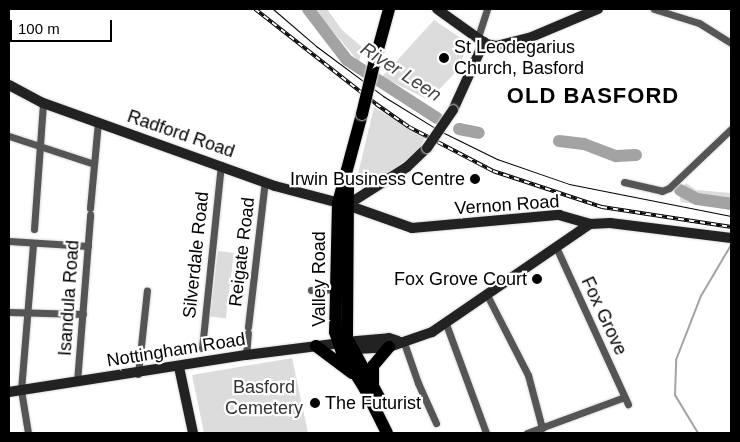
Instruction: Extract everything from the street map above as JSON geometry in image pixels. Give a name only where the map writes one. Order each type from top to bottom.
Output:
[{"type":"highway","name":"Valley Road","points":[[387,12],[342,204],[335,332],[373,384],[396,433]]},
{"type":"highway","name":"Valley Road","points":[[342,204],[346,322],[344,344],[358,378],[387,433]]},
{"type":"highway","points":[[373,384],[373,366],[397,343]]},
{"type":"highway","points":[[316,346],[358,378]]},
{"type":"street","points":[[437,9],[481,40],[496,46],[518,42],[598,9]]},
{"type":"street","points":[[342,204],[362,196],[407,167],[427,148],[453,110],[481,40],[486,9]]},
{"type":"street","points":[[654,9],[699,23],[731,43]]},
{"type":"street","name":"Radford Road","points":[[9,85],[43,103],[265,181],[342,204]]},
{"type":"street","points":[[34,230],[43,103]]},
{"type":"street","name":"Isandula Road","points":[[77,382],[98,122]]},
{"type":"street","points":[[624,182],[662,191],[669,188],[731,130]]},
{"type":"street","points":[[9,136],[94,164]]},
{"type":"street","name":"Silverdale Road","points":[[202,348],[221,165]]},
{"type":"street","points":[[348,173],[352,187],[362,196]]},
{"type":"street","name":"Reigate Road","points":[[246,355],[265,181]]},
{"type":"street","name":"Vernon Road","points":[[342,204],[412,228],[559,215],[590,224],[610,223],[731,238]]},
{"type":"street","name":"Nottingham Road","points":[[9,392],[316,346],[344,344],[356,349],[397,343],[428,334],[446,324],[486,293],[590,224]]},
{"type":"street","points":[[9,241],[88,246]]},
{"type":"street","points":[[28,433],[21,390],[29,313],[32,243]]},
{"type":"street","name":"Fox Grove","points":[[556,247],[628,404]]},
{"type":"street","points":[[311,290],[336,289]]},
{"type":"street","points":[[138,374],[147,290]]},
{"type":"street","points":[[486,293],[528,375],[542,428]]},
{"type":"street","points":[[9,312],[83,314]]},
{"type":"street","points":[[446,324],[486,433]]},
{"type":"street","points":[[397,343],[436,422]]},
{"type":"street","points":[[179,367],[194,433]]},
{"type":"street","points":[[527,433],[624,397]]},
{"type":"green space","points":[[314,9],[327,9],[342,30],[362,47],[359,62]]},
{"type":"green space","points":[[434,20],[462,39],[466,46],[461,63],[453,75],[432,97],[425,98],[382,77]]},
{"type":"green space","points":[[374,107],[425,138],[411,161],[365,191],[357,184],[357,178]]},
{"type":"green space","points":[[686,183],[696,190],[731,193],[731,210],[681,202],[678,192]]},
{"type":"green space","points":[[218,251],[234,253],[226,318],[210,317]]},
{"type":"green space","name":"Basford Cemetery","points":[[292,358],[308,433],[204,433],[192,375]]},
{"type":"waterway","name":"River Leen","points":[[308,9],[347,60],[437,118]]},
{"type":"waterway","name":"River Leen","points":[[459,129],[479,133]]},
{"type":"waterway","name":"River Leen","points":[[559,141],[584,144],[616,156],[636,155]]},
{"type":"waterway","name":"River Leen","points":[[680,190],[697,199],[731,204]]},
{"type":"waterway","name":"River Leen","points":[[724,203],[728,209]]},
{"type":"waterway","points":[[698,433],[675,395],[676,360],[701,296],[731,245]]},
{"type":"tram line","points":[[273,9],[316,46],[383,96],[440,131],[497,159],[569,184],[731,216]]},
{"type":"railway","points":[[255,9],[376,104],[409,127],[493,171],[602,207],[731,227]]},
{"type":"place","name":"St Leodegarius Church, Basford","points":[[444,58]]},
{"type":"place","name":"Irwin Business Centre","points":[[475,179]]},
{"type":"place","name":"Fox Grove Court","points":[[537,279]]},
{"type":"place","name":"The Futurist","points":[[315,403]]},
{"type":"district","name":"OLD BASFORD","points":[[593,96]]}]
